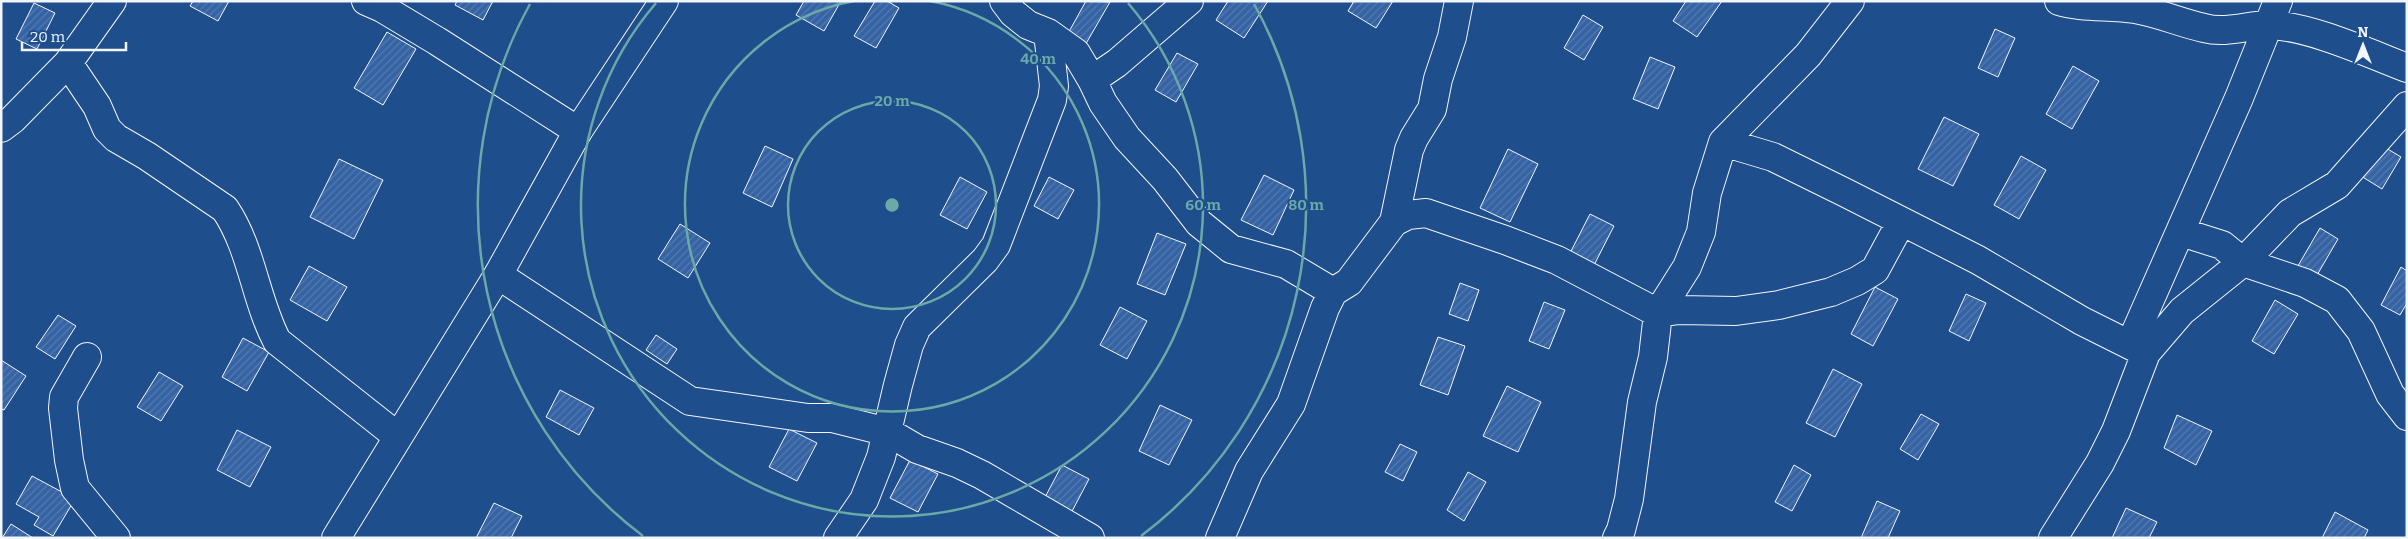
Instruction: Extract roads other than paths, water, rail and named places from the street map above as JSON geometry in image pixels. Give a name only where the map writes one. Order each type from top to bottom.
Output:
[{"type":"main road","points":[[1,128],[14,119],[68,63],[112,1]]},
{"type":"main road","points":[[366,1],[382,8],[437,41],[578,131]]},
{"type":"main road","points":[[336,538],[397,436],[498,275],[578,131],[664,1]]},
{"type":"main road","points":[[1004,1],[1013,13],[1028,25],[1048,34],[1076,53],[1103,103],[1127,138],[1165,179],[1199,223],[1231,249],[1286,264],[1333,292]]},
{"type":"main road","points":[[1092,80],[1117,63],[1189,1]]},
{"type":"main road","points":[[1220,538],[1249,471],[1291,404],[1324,308],[1333,292],[1348,282],[1394,222],[1409,150],[1414,138],[1432,109],[1438,79],[1452,38],[1459,1]]},
{"type":"main road","points":[[1616,538],[1621,530],[1630,491],[1642,402],[1653,357],[1658,312],[1687,267],[1701,232],[1707,193],[1723,142],[1808,55],[1850,1]]},
{"type":"main road","points":[[2059,1],[2134,9],[2187,22],[2205,29],[2234,30],[2273,13]]},
{"type":"main road","points":[[2273,13],[2294,29],[2321,36],[2407,68]]},
{"type":"main road","points":[[2053,538],[2100,463],[2116,430],[2138,349],[2181,232],[2273,13]]},
{"type":"main road","points":[[838,538],[864,500],[881,458],[898,385],[909,345],[917,327],[985,260],[996,246],[1052,100],[1054,86],[1048,34]]},
{"type":"main road","points":[[68,63],[97,106],[107,129],[116,138],[147,156],[225,209],[233,221],[250,259],[268,324],[277,341],[397,436]]},
{"type":"main road","points":[[2138,349],[2243,262],[2290,213],[2337,185],[2407,106]]},
{"type":"main road","points":[[1723,142],[1773,157],[1978,260],[2082,321],[2138,349]]},
{"type":"main road","points":[[1394,222],[1416,213],[1426,213],[1557,260],[1658,312],[1679,310],[1736,311],[1787,303],[1831,292],[1857,281],[1874,270],[1901,222]]},
{"type":"main road","points":[[2181,232],[2222,246],[2243,262],[2305,283],[2337,300],[2361,331],[2390,394],[2407,416]]},
{"type":"main road","points":[[498,275],[690,401],[808,418],[832,418],[888,432],[917,450],[957,463],[982,475],[1090,538]]},
{"type":"main road","points":[[86,357],[64,397],[63,408],[69,460],[75,488],[116,538]]}]
